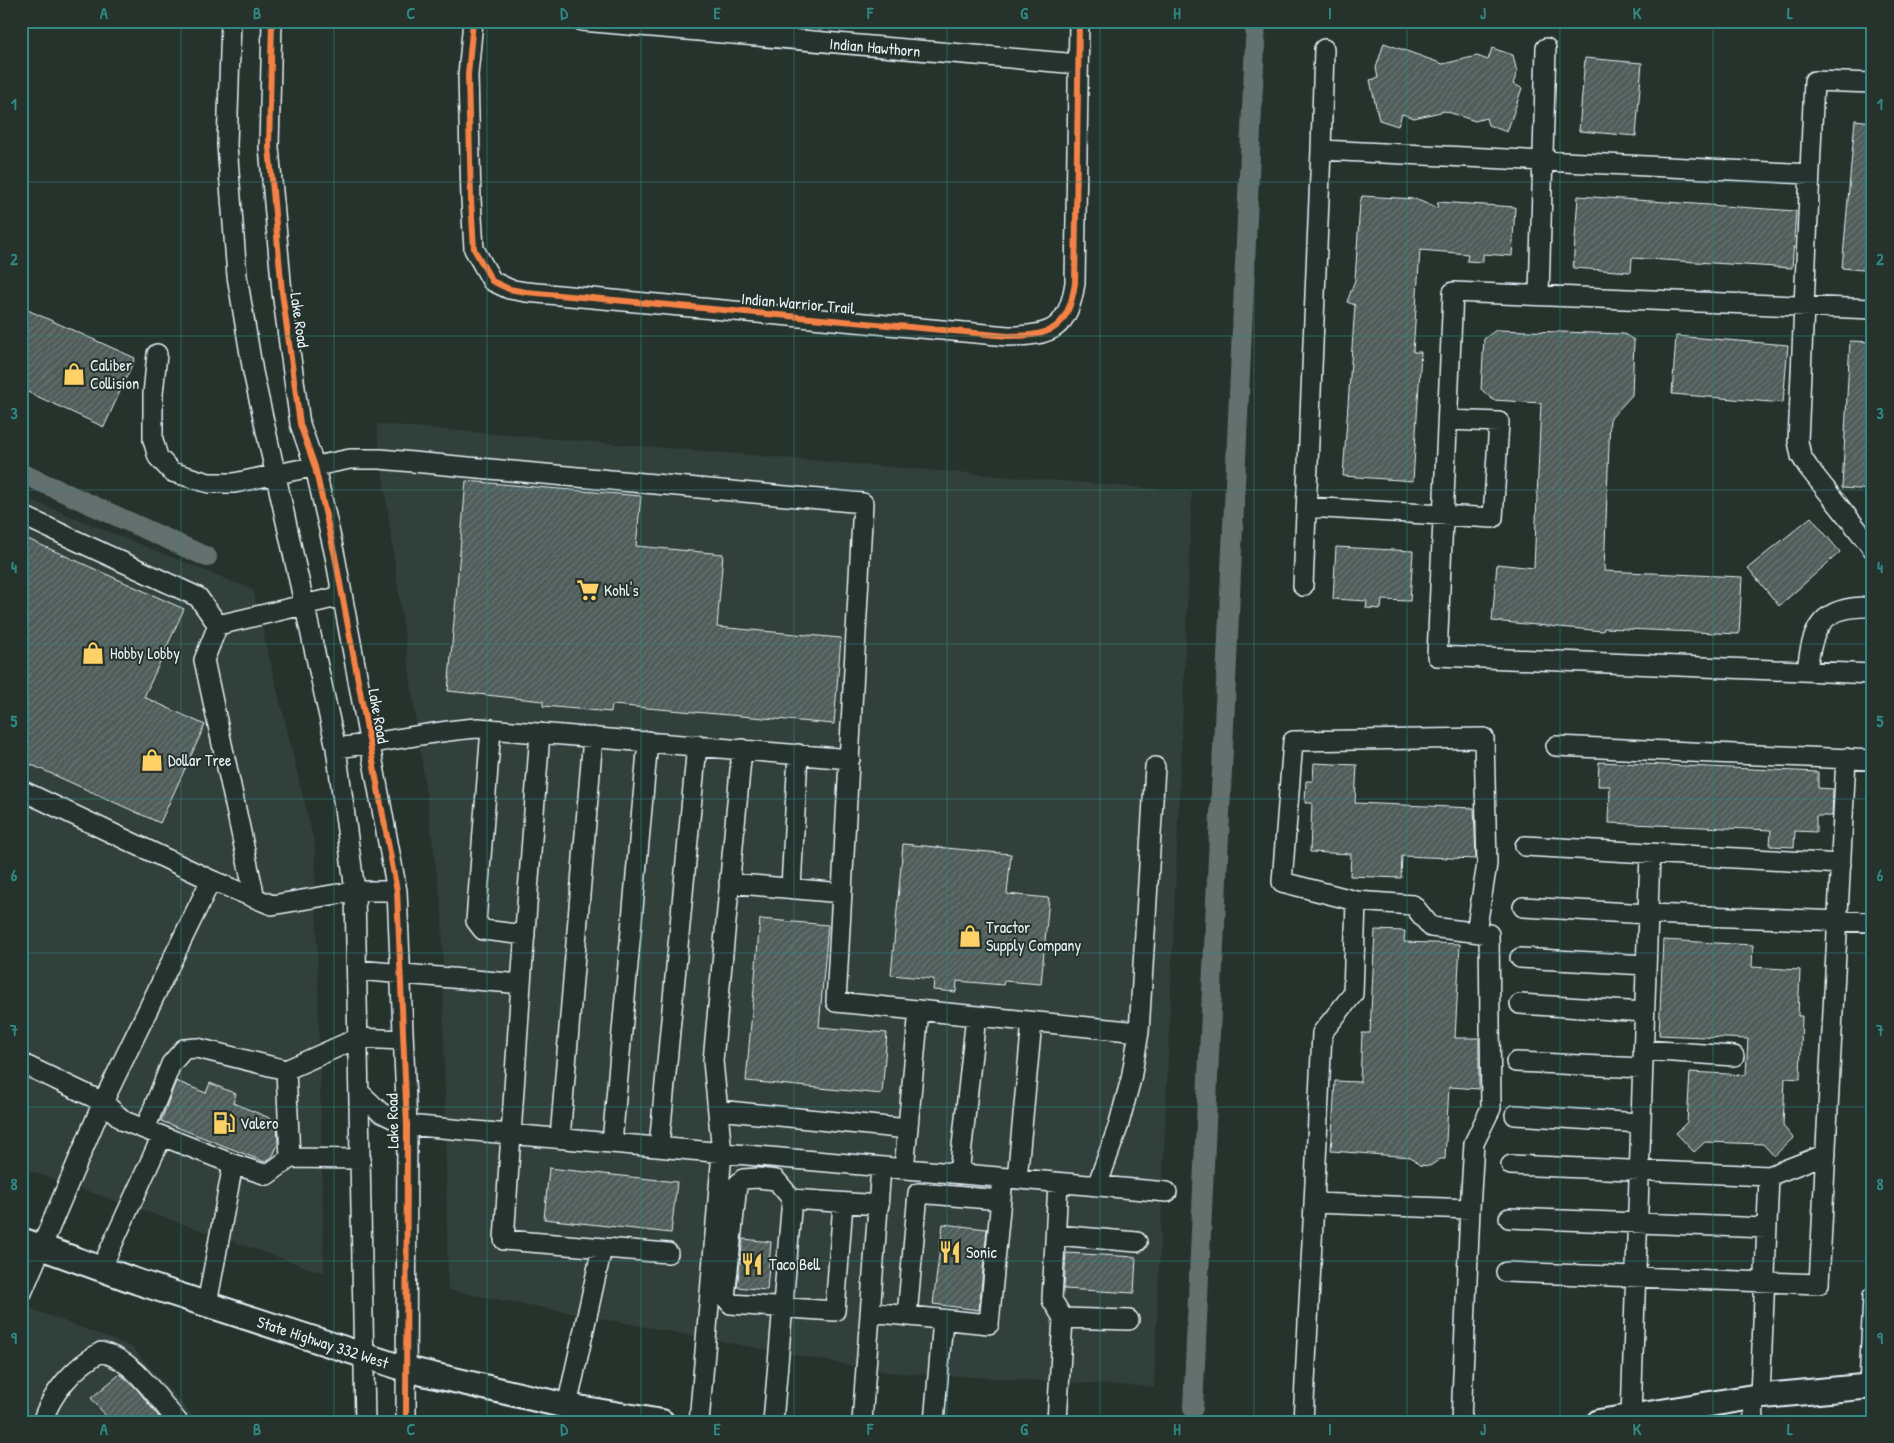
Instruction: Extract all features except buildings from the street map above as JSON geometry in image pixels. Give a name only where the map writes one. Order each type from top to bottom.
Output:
[{"type":"main road","name":"State Highway 332 West","points":[[32,1244],[101,1269],[406,1370],[567,1406],[662,1422]]},
{"type":"main road","points":[[1599,1422],[1756,1397],[1871,1386]]},
{"type":"street","name":"Lake Road","points":[[231,21],[228,146],[237,276],[253,372],[303,606],[336,748],[355,891],[365,1422]]},
{"type":"street","name":"Lake Road","points":[[272,21],[269,147],[282,292],[300,424],[314,468],[342,596],[397,891],[407,1125],[406,1422]]},
{"type":"street","name":"Indian Warrior Trail","points":[[473,21],[468,75],[474,249],[492,281],[509,290],[526,292],[1008,336],[1033,336],[1051,331],[1065,319],[1072,304],[1075,283],[1079,21]]},
{"type":"street","name":"Indian Hawthorn","points":[[582,21],[1078,64]]},
{"type":"street","points":[[1539,295],[1546,48]]},
{"type":"street","points":[[1304,586],[1324,49]]},
{"type":"street","points":[[1873,83],[1814,81],[1798,441],[1801,456],[1873,549]]},
{"type":"street","points":[[1321,150],[1810,174]]},
{"type":"street","points":[[1873,308],[1453,292],[1438,656],[1873,674]]},
{"type":"street","points":[[157,354],[153,394],[153,440],[162,464],[172,472],[209,483],[234,483],[276,473],[314,468],[350,459],[380,459],[864,503],[836,1002],[1139,1032]]},
{"type":"street","points":[[1307,507],[1493,518],[1499,422],[1448,420]]},
{"type":"street","points":[[21,515],[198,597],[218,625]]},
{"type":"street","points":[[218,625],[342,596]]},
{"type":"street","points":[[1807,671],[1813,633],[1823,621],[1839,610],[1854,606],[1873,607]]},
{"type":"street","points":[[218,625],[204,660],[255,898]]},
{"type":"street","points":[[336,748],[370,745],[445,730],[491,729],[850,759]]},
{"type":"street","points":[[491,729],[475,907],[476,921],[483,930],[525,936]]},
{"type":"street","points":[[540,733],[510,1134],[504,1240],[668,1253]]},
{"type":"street","points":[[560,1138],[593,737]]},
{"type":"street","points":[[1461,1422],[1474,1143],[1491,1108],[1489,934],[1431,927],[1413,905],[1356,901],[1282,882],[1292,741],[1484,738],[1487,864],[1476,932]]},
{"type":"street","points":[[612,1143],[648,741]]},
{"type":"street","points":[[660,1147],[697,746]]},
{"type":"street","points":[[1556,746],[1873,760]]},
{"type":"street","points":[[699,1422],[722,1153],[712,1061],[742,749]]},
{"type":"street","points":[[791,888],[798,754]]},
{"type":"street","points":[[1506,1272],[1820,1284],[1846,758]]},
{"type":"street","points":[[1097,1186],[1118,1127],[1131,1079],[1139,1032],[1154,767]]},
{"type":"street","points":[[21,790],[211,880],[272,905],[355,891],[397,891]]},
{"type":"street","points":[[1525,846],[1841,864]]},
{"type":"street","points":[[1631,1417],[1650,853]]},
{"type":"street","points":[[21,1295],[32,1244],[211,880]]},
{"type":"street","points":[[729,883],[842,893]]},
{"type":"street","points":[[1303,1422],[1322,1033],[1353,994],[1356,901]]},
{"type":"street","points":[[1523,907],[1648,914],[1873,922]]},
{"type":"street","points":[[1520,958],[1646,965]]},
{"type":"street","points":[[357,970],[521,984]]},
{"type":"street","points":[[1520,1004],[1644,1012]]},
{"type":"street","points":[[904,1169],[919,1010]]},
{"type":"street","points":[[959,1174],[976,1016]]},
{"type":"street","points":[[870,1312],[989,1324],[1001,1200],[1010,1178],[1032,1022]]},
{"type":"street","points":[[144,1129],[170,1064],[184,1049],[197,1048],[286,1070],[358,1038],[403,1040]]},
{"type":"street","points":[[1516,1062],[1734,1056]]},
{"type":"street","points":[[21,1063],[103,1102],[124,1121],[233,1164],[267,1175],[290,1158],[361,1159]]},
{"type":"street","points":[[286,1070],[290,1158]]},
{"type":"street","points":[[360,1092],[380,1112],[407,1125],[1168,1192]]},
{"type":"street","points":[[718,1110],[908,1129]]},
{"type":"street","points":[[1515,1115],[1640,1122]]},
{"type":"street","points":[[101,1269],[162,1136]]},
{"type":"street","points":[[1511,1165],[1769,1176],[1826,1154]]},
{"type":"street","points":[[207,1304],[233,1164]]},
{"type":"street","points":[[862,1422],[881,1167]]},
{"type":"street","points":[[1754,1422],[1769,1176]]},
{"type":"street","points":[[773,1422],[782,1307],[792,1199],[776,1180],[743,1179],[737,1185],[725,1297],[731,1304],[782,1307],[836,1311],[843,1203]]},
{"type":"street","points":[[1057,1422],[1064,1318],[1052,1300],[1058,1182]]},
{"type":"street","points":[[907,1316],[918,1192],[1001,1200]]},
{"type":"street","points":[[792,1199],[879,1205]]},
{"type":"street","points":[[1314,1203],[1470,1209]]},
{"type":"street","points":[[1509,1218],[1766,1228]]},
{"type":"street","points":[[1056,1235],[1137,1242]]},
{"type":"street","points":[[567,1406],[602,1248]]},
{"type":"street","points":[[1871,1386],[1873,1296]]},
{"type":"street","points":[[1064,1318],[1129,1320]]},
{"type":"street","points":[[934,1422],[943,1320]]},
{"type":"street","points":[[42,1422],[46,1410],[62,1385],[86,1361],[101,1352],[126,1362],[178,1422]]},
{"type":"shaded area","points":[[376,424],[1192,492],[1154,1387],[886,1372],[448,1290],[442,911]]},
{"type":"shaded area","points":[[21,496],[253,590],[315,846],[324,1273],[21,1168]]},
{"type":"shaded area","points":[[21,1305],[132,1347],[198,1422],[21,1422]]},
{"type":"waterway","points":[[1193,1408],[1256,21]]},
{"type":"waterway","points":[[21,473],[207,557]]},
{"type":"cycle path","points":[[272,21],[269,147],[282,292],[300,424],[315,467],[335,556],[397,891],[407,1125],[406,1422]]},
{"type":"cycle path","points":[[473,21],[468,75],[474,249],[492,281],[509,289],[526,292],[1008,336],[1036,334],[1055,327],[1068,311],[1072,298],[1075,283],[1079,21]]},
{"type":"cycle path","points":[[1869,1386],[1873,1296]]},
{"type":"place","name":"Caliber Collision","points":[[74,374]]},
{"type":"place","name":"Kohl's","points":[[588,590]]},
{"type":"place","name":"Hobby Lobby","points":[[93,653]]},
{"type":"place","name":"Dollar Tree","points":[[152,760]]},
{"type":"place","name":"Tractor Supply Company","points":[[970,936]]},
{"type":"place","name":"Valero","points":[[224,1123]]},
{"type":"place","name":"Sonic","points":[[950,1252]]},
{"type":"place","name":"Taco Bell","points":[[752,1264]]}]
